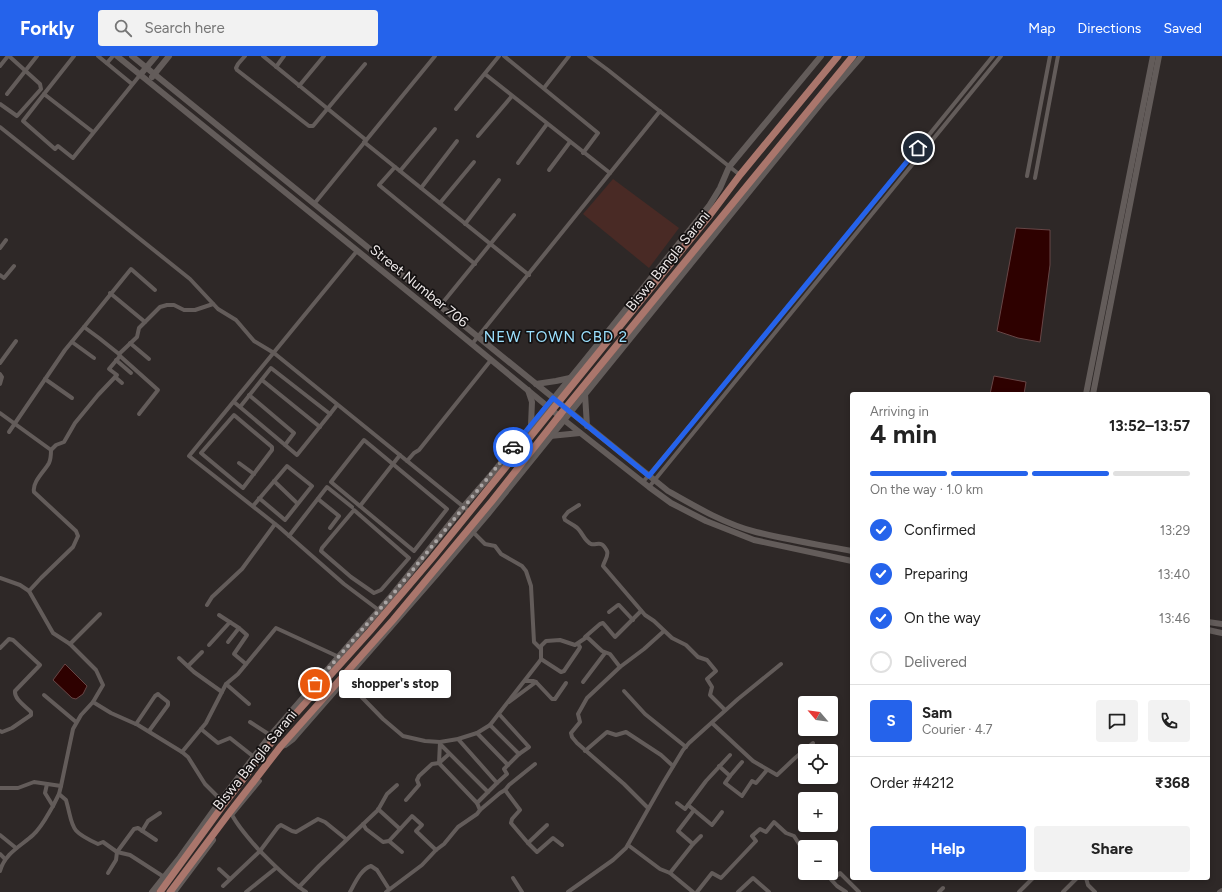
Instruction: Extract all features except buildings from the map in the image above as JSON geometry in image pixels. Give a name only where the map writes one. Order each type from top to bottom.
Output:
[{"type":"main road","name":"Biswa Bangla Sarani","points":[[160,892],[222,802],[281,730],[470,512],[549,408],[710,215],[740,175],[838,56]]},
{"type":"main road","name":"Biswa Bangla Sarani","points":[[170,892],[177,887],[281,746],[416,592],[562,418],[819,101],[853,56]]},
{"type":"street","points":[[0,66],[8,56],[40,84],[41,89],[17,116],[0,104]]},
{"type":"street","points":[[7,94],[38,56]]},
{"type":"street","points":[[74,56],[22,121],[55,150],[58,146],[73,158],[156,56]]},
{"type":"street","points":[[98,56],[132,84]]},
{"type":"street","points":[[107,63],[113,56]]},
{"type":"street","name":"Street Number 706","points":[[117,56],[357,250],[549,408],[671,503],[695,516],[754,540],[850,561]]},
{"type":"street","points":[[132,56],[668,491],[727,522],[755,532],[850,551]]},
{"type":"street","points":[[148,82],[169,56]]},
{"type":"street","points":[[245,56],[238,64],[237,70],[309,126],[313,126],[365,64]]},
{"type":"street","points":[[263,56],[395,167],[529,275]]},
{"type":"street","points":[[276,67],[284,56]]},
{"type":"street","points":[[299,86],[324,56]]},
{"type":"street","points":[[314,204],[435,56]]},
{"type":"street","points":[[456,109],[499,56]]},
{"type":"street","points":[[504,56],[598,133],[583,153]]},
{"type":"street","points":[[544,88],[569,56]]},
{"type":"street","points":[[588,56],[608,70],[740,175]]},
{"type":"street","points":[[556,400],[571,377],[709,206],[720,188],[729,167],[821,56]]},
{"type":"street","points":[[819,101],[862,56]]},
{"type":"street","points":[[643,482],[993,56]]},
{"type":"street","points":[[649,487],[1001,56]]},
{"type":"street","points":[[1027,176],[1050,56]]},
{"type":"street","points":[[1035,178],[1058,56]]},
{"type":"street","points":[[1093,392],[1153,56]]},
{"type":"street","points":[[1086,392],[1159,56]]},
{"type":"street","points":[[485,74],[610,173]]},
{"type":"street","points":[[44,94],[93,132]]},
{"type":"street","points":[[478,136],[512,96]]},
{"type":"street","points":[[472,344],[660,111]]},
{"type":"street","points":[[518,163],[547,124]]},
{"type":"street","points":[[0,127],[190,279],[214,304],[236,320],[254,341],[274,354],[470,512]]},
{"type":"street","points":[[400,171],[435,129]]},
{"type":"street","points":[[421,188],[457,141]]},
{"type":"street","points":[[549,170],[570,142]]},
{"type":"street","points":[[440,203],[474,162]]},
{"type":"street","points":[[395,167],[379,186],[475,264]]},
{"type":"street","points":[[465,224],[499,180]]},
{"type":"street","points":[[568,410],[585,394],[741,197]]},
{"type":"street","points":[[440,306],[514,214]]},
{"type":"street","points":[[0,248],[6,240]]},
{"type":"street","points":[[357,250],[274,354],[189,456],[275,524],[344,584],[382,612]]},
{"type":"street","points":[[0,283],[2,277],[14,266]]},
{"type":"street","points":[[9,432],[72,342],[110,293],[131,269],[155,290]]},
{"type":"street","points":[[110,293],[145,322]]},
{"type":"street","points":[[122,383],[109,369],[119,355],[137,337],[139,328],[160,307],[174,305],[184,310],[195,310],[214,304]]},
{"type":"street","points":[[84,328],[99,338],[158,390],[139,414]]},
{"type":"street","points":[[0,363],[16,341]]},
{"type":"street","points":[[72,342],[94,358]]},
{"type":"street","points":[[130,343],[149,359]]},
{"type":"street","points":[[116,360],[131,373]]},
{"type":"street","points":[[407,461],[419,450],[492,360]]},
{"type":"street","points":[[240,407],[271,368],[330,414]]},
{"type":"street","points":[[0,374],[2,377],[0,384]]},
{"type":"street","points":[[29,591],[73,547],[78,536],[76,530],[34,492],[33,488],[50,462],[52,450],[56,445],[64,442],[98,394],[115,377]]},
{"type":"street","points":[[536,384],[571,377]]},
{"type":"street","points":[[45,379],[72,398]]},
{"type":"street","points":[[262,380],[320,427]]},
{"type":"street","points":[[528,390],[532,402],[532,425]]},
{"type":"street","points":[[585,394],[587,426]]},
{"type":"street","points":[[249,395],[294,433],[285,445]]},
{"type":"street","points":[[234,402],[297,455],[337,405]]},
{"type":"street","points":[[152,892],[222,802],[270,735],[304,695],[382,612],[464,506],[532,425],[549,408]]},
{"type":"street","points":[[0,413],[52,450]]},
{"type":"street","points":[[234,415],[272,447],[272,450],[243,488],[226,473],[201,453],[234,415]]},
{"type":"street","points":[[281,746],[286,745],[293,739],[346,680],[472,532],[550,436],[562,418]]},
{"type":"street","points":[[550,436],[580,433]]},
{"type":"street","points":[[364,440],[447,509],[414,552],[360,506],[331,482],[364,440]]},
{"type":"street","points":[[360,506],[400,455]]},
{"type":"street","points":[[240,462],[254,474]]},
{"type":"street","points":[[253,506],[259,498],[288,466],[312,486],[285,520],[259,498]]},
{"type":"street","points":[[220,480],[226,473]]},
{"type":"street","points":[[274,481],[297,503]]},
{"type":"street","points":[[288,536],[327,487],[352,507]]},
{"type":"street","points":[[318,499],[339,516],[330,528]]},
{"type":"street","points":[[579,505],[568,512],[564,519],[578,528],[582,536],[590,543],[602,544],[608,555],[603,566],[641,611],[672,638],[686,645],[696,655],[707,660],[715,669],[715,672],[707,679],[712,687],[710,695],[726,710]]},
{"type":"street","points":[[354,510],[409,558],[381,590],[374,593],[351,577],[321,551],[354,510]]},
{"type":"street","points":[[207,605],[212,597],[242,569],[275,524]]},
{"type":"street","points":[[472,532],[486,545],[495,546],[501,554],[522,566],[526,571],[531,586],[534,642],[541,649]]},
{"type":"street","points":[[340,580],[347,573]]},
{"type":"street","points":[[344,584],[351,577]]},
{"type":"street","points":[[0,578],[20,585],[29,591],[53,633],[70,644],[96,670],[102,682],[102,688],[93,702],[76,722],[70,741],[61,786],[48,816],[35,833],[5,859],[0,871]]},
{"type":"street","points":[[609,612],[619,605],[633,620]]},
{"type":"street","points":[[346,680],[383,719],[403,736],[440,743],[458,739],[477,733],[490,725],[541,659],[541,649],[543,643],[546,641],[560,640],[572,645],[578,644],[603,623],[615,637],[641,611]]},
{"type":"street","points":[[70,644],[100,614]]},
{"type":"street","points":[[219,615],[247,634],[234,654],[246,664]]},
{"type":"street","points":[[209,645],[230,622]]},
{"type":"street","points":[[1210,622],[1222,624]]},
{"type":"street","points":[[228,642],[239,628]]},
{"type":"street","points":[[182,752],[206,723],[226,684],[246,664],[276,628],[339,658]]},
{"type":"street","points":[[648,808],[624,784],[586,751],[572,737],[571,733],[580,722],[578,714],[587,698],[620,666],[644,649],[664,630]]},
{"type":"street","points":[[1210,630],[1222,633]]},
{"type":"street","points":[[585,637],[589,638],[602,651],[610,654],[620,666]]},
{"type":"street","points":[[0,648],[9,639],[13,640],[40,665],[15,691],[17,698],[31,712],[31,715],[12,728],[2,732],[0,731]]},
{"type":"street","points":[[541,659],[561,672],[564,671],[579,649],[580,647],[578,644]]},
{"type":"street","points":[[188,666],[202,652]]},
{"type":"street","points":[[583,682],[605,653]]},
{"type":"street","points":[[179,658],[194,672],[222,692]]},
{"type":"street","points":[[568,892],[613,860],[628,845],[648,808],[686,747],[726,710],[781,664]]},
{"type":"street","points":[[525,681],[536,682],[552,699],[555,699],[566,683]]},
{"type":"street","points":[[506,705],[536,682]]},
{"type":"street","points":[[226,684],[248,704]]},
{"type":"street","points":[[624,691],[645,714],[686,747]]},
{"type":"street","points":[[44,695],[76,722]]},
{"type":"street","points":[[136,724],[156,695],[159,695],[168,702],[168,705],[149,732]]},
{"type":"street","points":[[93,702],[111,713],[136,724],[188,757],[205,784],[222,802],[260,851],[276,868],[306,892]]},
{"type":"street","points":[[477,803],[507,774],[504,769],[519,754],[529,747],[499,714]]},
{"type":"street","points":[[250,722],[270,735]]},
{"type":"street","points":[[712,723],[754,761],[777,775],[794,758],[813,743]]},
{"type":"street","points":[[490,725],[519,754]]},
{"type":"street","points":[[201,729],[218,743],[230,738],[254,757]]},
{"type":"street","points":[[586,751],[607,732],[616,735],[626,732],[661,755],[673,766]]},
{"type":"street","points":[[477,733],[508,765]]},
{"type":"street","points":[[458,739],[497,783]]},
{"type":"street","points":[[440,743],[449,754],[488,792]]},
{"type":"street","points":[[440,743],[439,763],[477,803],[480,810]]},
{"type":"street","points":[[406,800],[419,785],[417,780],[419,776],[432,764],[439,763],[449,754]]},
{"type":"street","points":[[677,803],[685,809],[706,781],[730,755]]},
{"type":"street","points":[[742,762],[725,783],[742,796],[752,781],[756,783],[767,770]]},
{"type":"street","points":[[350,892],[360,875],[368,866],[372,866],[377,870],[387,890],[422,865],[444,844],[458,827],[477,814],[535,764]]},
{"type":"street","points":[[719,766],[730,776]]},
{"type":"street","points":[[231,813],[260,781]]},
{"type":"street","points":[[0,788],[18,788],[34,782],[61,786]]},
{"type":"street","points":[[47,784],[45,793],[53,806]]},
{"type":"street","points":[[299,887],[378,809],[387,794],[397,785]]},
{"type":"street","points":[[505,790],[520,810],[512,819],[511,823],[537,852],[553,838],[562,846]]},
{"type":"street","points":[[58,794],[66,800],[72,827],[77,832],[98,844],[103,842],[118,852],[130,855],[164,877]]},
{"type":"street","points":[[688,805],[712,825],[722,812]]},
{"type":"street","points":[[378,809],[400,829]]},
{"type":"street","points":[[693,844],[678,831],[694,810]]},
{"type":"street","points":[[142,831],[148,821],[160,813]]},
{"type":"street","points":[[363,824],[366,829],[384,842],[389,841],[412,816],[422,825],[416,831],[436,850]]},
{"type":"street","points":[[223,886],[260,851],[281,825],[296,832],[318,819],[325,822],[346,839]]},
{"type":"street","points":[[697,892],[712,873],[721,878],[756,841],[752,836],[760,829],[766,832],[774,822],[786,833],[794,836],[798,842]]},
{"type":"street","points":[[528,843],[547,826]]},
{"type":"street","points":[[108,873],[116,860],[118,852],[134,830],[138,828],[156,840]]},
{"type":"street","points":[[0,835],[16,848]]},
{"type":"street","points":[[670,873],[701,836]]},
{"type":"street","points":[[389,841],[402,852]]},
{"type":"street","points":[[628,845],[660,869],[670,873],[693,892]]},
{"type":"street","points":[[0,854],[5,859]]},
{"type":"street","points":[[220,868],[230,879]]},
{"type":"street","points":[[246,892],[276,868]]},
{"type":"street","points":[[838,875],[840,873],[859,892]]},
{"type":"street","points":[[513,878],[522,892]]},
{"type":"street","points":[[738,892],[753,878],[769,892]]},
{"type":"street","points":[[831,880],[846,892]]},
{"type":"street","points":[[1020,892],[1031,880]]},
{"type":"street","points":[[1063,892],[1075,880]]},
{"type":"street","points":[[1087,880],[1088,885],[1095,892]]},
{"type":"street","points":[[684,892],[688,888]]},
{"type":"street","points":[[939,892],[943,888]]},
{"type":"shaded area","points":[[613,179],[679,228],[649,268],[583,214]]},
{"type":"shaded area","points":[[1016,228],[1050,230],[1050,265],[1040,342],[1018,338],[997,331]]},
{"type":"shaded area","points":[[994,376],[1026,382],[1024,392],[990,392]]},
{"type":"shaded area","points":[[65,664],[87,686],[83,694],[76,699],[72,698],[53,680]]},
{"type":"way so far","points":[[315,684],[393,594],[513,447]]},
{"type":"place","name":"shopper's stop","points":[[315,684]]},
{"type":"district","name":"NEW TOWN CBD 2","points":[[556,337]]},
{"type":"route","points":[[513,447],[553,398],[649,476],[918,148]]}]
